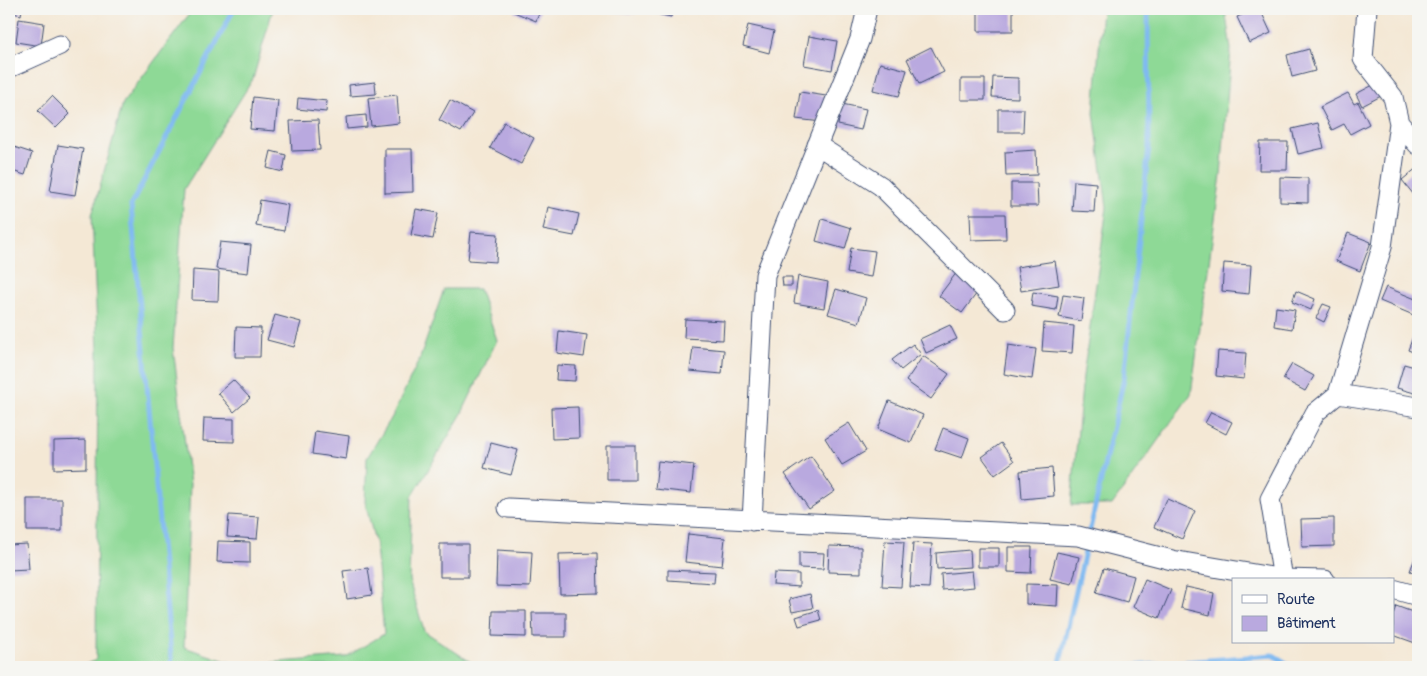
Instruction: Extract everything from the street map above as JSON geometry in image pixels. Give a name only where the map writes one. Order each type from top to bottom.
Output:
[{"type":"street","points":[[752,521],[765,275],[860,39],[868,9]]},
{"type":"street","points":[[1283,578],[1270,499],[1316,413],[1338,394],[1382,247],[1399,123],[1393,97],[1362,59],[1367,9]]},
{"type":"street","points":[[9,68],[60,45]]},
{"type":"street","points":[[1399,123],[1418,145]]},
{"type":"street","points":[[817,146],[880,186],[1005,310]]},
{"type":"street","points":[[1338,394],[1418,407]]},
{"type":"street","points":[[508,508],[1078,536],[1172,560],[1277,578]]},
{"type":"street","points":[[1394,589],[1418,596]]},
{"type":"green space","points":[[193,9],[273,9],[253,79],[184,189],[173,348],[190,484],[184,647],[238,665],[346,657],[384,634],[376,546],[365,502],[367,458],[392,417],[420,358],[444,289],[479,289],[497,340],[461,415],[412,497],[409,580],[424,631],[478,667],[79,667],[96,660],[98,351],[92,215],[123,103]]},
{"type":"green space","points":[[1102,9],[1225,9],[1231,49],[1221,175],[1191,394],[1112,505],[1071,505],[1083,376],[1107,207],[1094,113]]},
{"type":"building","points":[[9,9],[22,9],[21,15],[9,12]]},
{"type":"building","points":[[516,9],[541,9],[536,21],[514,12]]},
{"type":"building","points":[[600,9],[637,9],[636,14],[600,11]]},
{"type":"building","points":[[647,9],[673,9],[671,17],[646,12]]},
{"type":"building","points":[[978,9],[1013,9],[1013,31],[978,31]]},
{"type":"building","points":[[1260,9],[1271,33],[1249,43],[1237,17]]},
{"type":"building","points":[[19,19],[44,23],[41,46],[16,42]]},
{"type":"building","points":[[748,25],[774,31],[769,53],[743,46]]},
{"type":"building","points":[[809,36],[837,41],[832,70],[804,65]]},
{"type":"building","points":[[931,47],[944,72],[919,84],[907,59]]},
{"type":"building","points":[[1309,49],[1315,71],[1292,77],[1287,55]]},
{"type":"building","points":[[880,63],[907,70],[899,96],[873,90]]},
{"type":"building","points":[[993,77],[1018,78],[1018,98],[992,97]]},
{"type":"building","points":[[961,79],[985,79],[985,100],[961,100]]},
{"type":"building","points":[[375,82],[376,94],[350,96],[349,85]]},
{"type":"building","points":[[1375,84],[1381,96],[1362,106],[1356,94]]},
{"type":"building","points":[[800,92],[826,96],[822,122],[796,119]]},
{"type":"building","points":[[1348,93],[1354,104],[1358,102],[1369,124],[1350,134],[1344,124],[1332,130],[1320,107]]},
{"type":"building","points":[[397,95],[399,123],[371,126],[368,98]]},
{"type":"building","points":[[52,96],[70,114],[56,128],[38,111]]},
{"type":"building","points":[[253,97],[278,100],[275,131],[250,129]]},
{"type":"building","points":[[298,98],[327,101],[326,112],[297,109]]},
{"type":"building","points":[[450,100],[473,113],[461,132],[439,120]]},
{"type":"building","points":[[842,104],[866,109],[861,130],[838,125]]},
{"type":"building","points":[[998,109],[1024,109],[1023,132],[998,132]]},
{"type":"building","points":[[366,115],[367,127],[347,129],[346,117]]},
{"type":"building","points":[[318,120],[320,150],[292,151],[290,121]]},
{"type":"building","points":[[504,122],[534,138],[521,164],[490,148]]},
{"type":"building","points":[[1318,123],[1324,148],[1298,154],[1292,129]]},
{"type":"building","points":[[1260,142],[1288,142],[1287,170],[1259,170]]},
{"type":"building","points":[[58,145],[83,149],[75,195],[50,191]]},
{"type":"building","points":[[14,147],[32,153],[25,175],[9,170]]},
{"type":"building","points":[[385,149],[412,149],[413,192],[385,193]]},
{"type":"building","points":[[1036,150],[1037,175],[1006,176],[1005,152]]},
{"type":"building","points":[[271,151],[286,155],[283,172],[267,168]]},
{"type":"building","points":[[1418,167],[1418,200],[1402,180]]},
{"type":"building","points":[[1280,177],[1308,178],[1308,203],[1280,202]]},
{"type":"building","points":[[1074,181],[1096,183],[1094,212],[1072,211]]},
{"type":"building","points":[[1011,183],[1037,183],[1038,206],[1011,206]]},
{"type":"building","points":[[260,200],[288,205],[284,231],[256,226]]},
{"type":"building","points":[[548,207],[579,214],[574,236],[543,230]]},
{"type":"building","points":[[416,209],[438,213],[433,239],[411,235]]},
{"type":"building","points":[[970,214],[1005,214],[1006,239],[971,240]]},
{"type":"building","points":[[822,219],[851,228],[845,249],[816,241]]},
{"type":"building","points":[[471,232],[498,234],[496,262],[468,260]]},
{"type":"building","points":[[1348,233],[1371,242],[1360,271],[1336,261]]},
{"type":"building","points":[[220,242],[251,245],[248,273],[216,269]]},
{"type":"building","points":[[851,248],[875,251],[871,277],[847,273]]},
{"type":"building","points":[[1055,261],[1059,285],[1021,291],[1017,267]]},
{"type":"building","points":[[1224,263],[1251,265],[1249,294],[1222,291]]},
{"type":"building","points":[[193,270],[219,272],[218,301],[192,300]]},
{"type":"building","points":[[957,272],[980,289],[962,313],[939,296]]},
{"type":"building","points":[[798,276],[828,282],[824,308],[794,303]]},
{"type":"building","points":[[782,277],[792,277],[792,286],[783,286]]},
{"type":"building","points":[[1386,287],[1418,300],[1418,317],[1380,301]]},
{"type":"building","points":[[836,289],[866,298],[859,323],[828,314]]},
{"type":"building","points":[[1296,291],[1315,299],[1311,310],[1292,302]]},
{"type":"building","points":[[1033,292],[1058,296],[1056,310],[1031,306]]},
{"type":"building","points":[[1063,295],[1084,298],[1081,321],[1059,317]]},
{"type":"building","points":[[1323,304],[1331,307],[1324,322],[1316,318]]},
{"type":"building","points":[[1276,307],[1295,310],[1292,329],[1274,326]]},
{"type":"building","points":[[275,315],[301,322],[294,347],[267,340]]},
{"type":"building","points":[[685,319],[724,321],[723,340],[684,338]]},
{"type":"building","points":[[1044,323],[1074,326],[1072,353],[1042,351]]},
{"type":"building","points":[[1418,324],[1418,354],[1408,350]]},
{"type":"building","points":[[950,325],[957,339],[926,353],[920,339]]},
{"type":"building","points":[[236,327],[261,328],[260,357],[235,357]]},
{"type":"building","points":[[559,331],[587,335],[584,357],[557,353]]},
{"type":"building","points":[[913,344],[921,354],[901,370],[892,360]]},
{"type":"building","points":[[1008,345],[1036,349],[1032,379],[1004,374]]},
{"type":"building","points":[[693,347],[724,350],[722,374],[690,371]]},
{"type":"building","points":[[1218,351],[1246,353],[1244,379],[1216,376]]},
{"type":"building","points":[[923,356],[949,374],[931,399],[906,381]]},
{"type":"building","points":[[1292,364],[1314,376],[1305,391],[1283,379]]},
{"type":"building","points":[[1404,364],[1418,368],[1418,394],[1397,388]]},
{"type":"building","points":[[557,365],[576,366],[575,381],[556,380]]},
{"type":"building","points":[[233,380],[250,398],[234,412],[218,393]]},
{"type":"building","points":[[889,401],[923,415],[911,443],[878,429]]},
{"type":"building","points":[[578,407],[579,438],[552,439],[551,408]]},
{"type":"building","points":[[1211,412],[1232,422],[1226,434],[1205,423]]},
{"type":"building","points":[[204,418],[234,419],[234,442],[203,441]]},
{"type":"building","points":[[849,423],[866,451],[842,465],[825,438]]},
{"type":"building","points":[[943,428],[969,438],[962,458],[935,449]]},
{"type":"building","points":[[315,431],[349,436],[346,459],[312,454]]},
{"type":"building","points":[[86,440],[86,468],[54,469],[54,441]]},
{"type":"building","points":[[491,443],[518,450],[511,475],[484,468]]},
{"type":"building","points":[[1001,443],[1014,461],[995,475],[982,457]]},
{"type":"building","points":[[607,445],[635,445],[635,480],[607,480]]},
{"type":"building","points":[[811,456],[835,491],[809,509],[785,474]]},
{"type":"building","points":[[658,461],[694,465],[691,493],[655,489]]},
{"type":"building","points":[[1052,468],[1054,496],[1022,499],[1020,471]]},
{"type":"building","points":[[27,499],[62,499],[62,531],[27,531]]},
{"type":"building","points":[[1167,499],[1195,511],[1182,539],[1154,527]]},
{"type":"building","points":[[229,515],[259,517],[257,539],[227,537]]},
{"type":"building","points":[[1334,518],[1334,546],[1302,547],[1301,519]]},
{"type":"building","points":[[688,534],[725,538],[722,566],[685,562]]},
{"type":"building","points":[[218,541],[250,542],[250,563],[217,562]]},
{"type":"building","points":[[885,541],[904,542],[901,587],[882,586]]},
{"type":"building","points":[[913,543],[932,544],[929,588],[910,587]]},
{"type":"building","points":[[27,544],[29,569],[9,570],[9,545]]},
{"type":"building","points":[[440,544],[468,544],[468,577],[440,577]]},
{"type":"building","points":[[829,546],[861,547],[861,573],[828,572]]},
{"type":"building","points":[[1008,547],[1032,547],[1031,573],[1008,572]]},
{"type":"building","points":[[978,548],[999,548],[999,567],[978,567]]},
{"type":"building","points":[[497,550],[532,552],[530,587],[496,586]]},
{"type":"building","points":[[970,550],[971,567],[937,569],[936,553]]},
{"type":"building","points":[[1418,550],[1418,574],[1410,571]]},
{"type":"building","points":[[799,552],[824,553],[823,569],[799,568]]},
{"type":"building","points":[[1057,552],[1079,557],[1072,584],[1050,579]]},
{"type":"building","points":[[597,553],[598,593],[560,594],[559,554]]},
{"type":"building","points":[[368,568],[372,595],[347,599],[343,571]]},
{"type":"building","points":[[1104,568],[1134,576],[1127,602],[1096,593]]},
{"type":"building","points":[[668,570],[715,572],[714,583],[668,580]]},
{"type":"building","points":[[972,571],[974,587],[942,590],[941,574]]},
{"type":"building","points":[[774,573],[799,574],[799,587],[773,585]]},
{"type":"building","points":[[1145,579],[1171,590],[1159,618],[1133,607]]},
{"type":"building","points":[[1026,584],[1058,585],[1057,606],[1026,604]]},
{"type":"building","points":[[1186,587],[1214,593],[1210,615],[1181,608]]},
{"type":"building","points":[[810,594],[813,608],[792,612],[789,599]]},
{"type":"building","points":[[1396,606],[1418,614],[1418,644],[1394,635],[1394,612]]},
{"type":"building","points":[[818,610],[821,620],[799,626],[796,617]]},
{"type":"building","points":[[493,611],[526,611],[526,637],[492,636]]},
{"type":"building","points":[[532,613],[566,613],[566,637],[533,637]]},
{"type":"waterway","points":[[172,667],[131,205],[234,9]]},
{"type":"waterway","points":[[1059,667],[1124,378],[1149,146],[1148,9]]},
{"type":"waterway","points":[[1120,667],[1273,655],[1293,667]]}]
